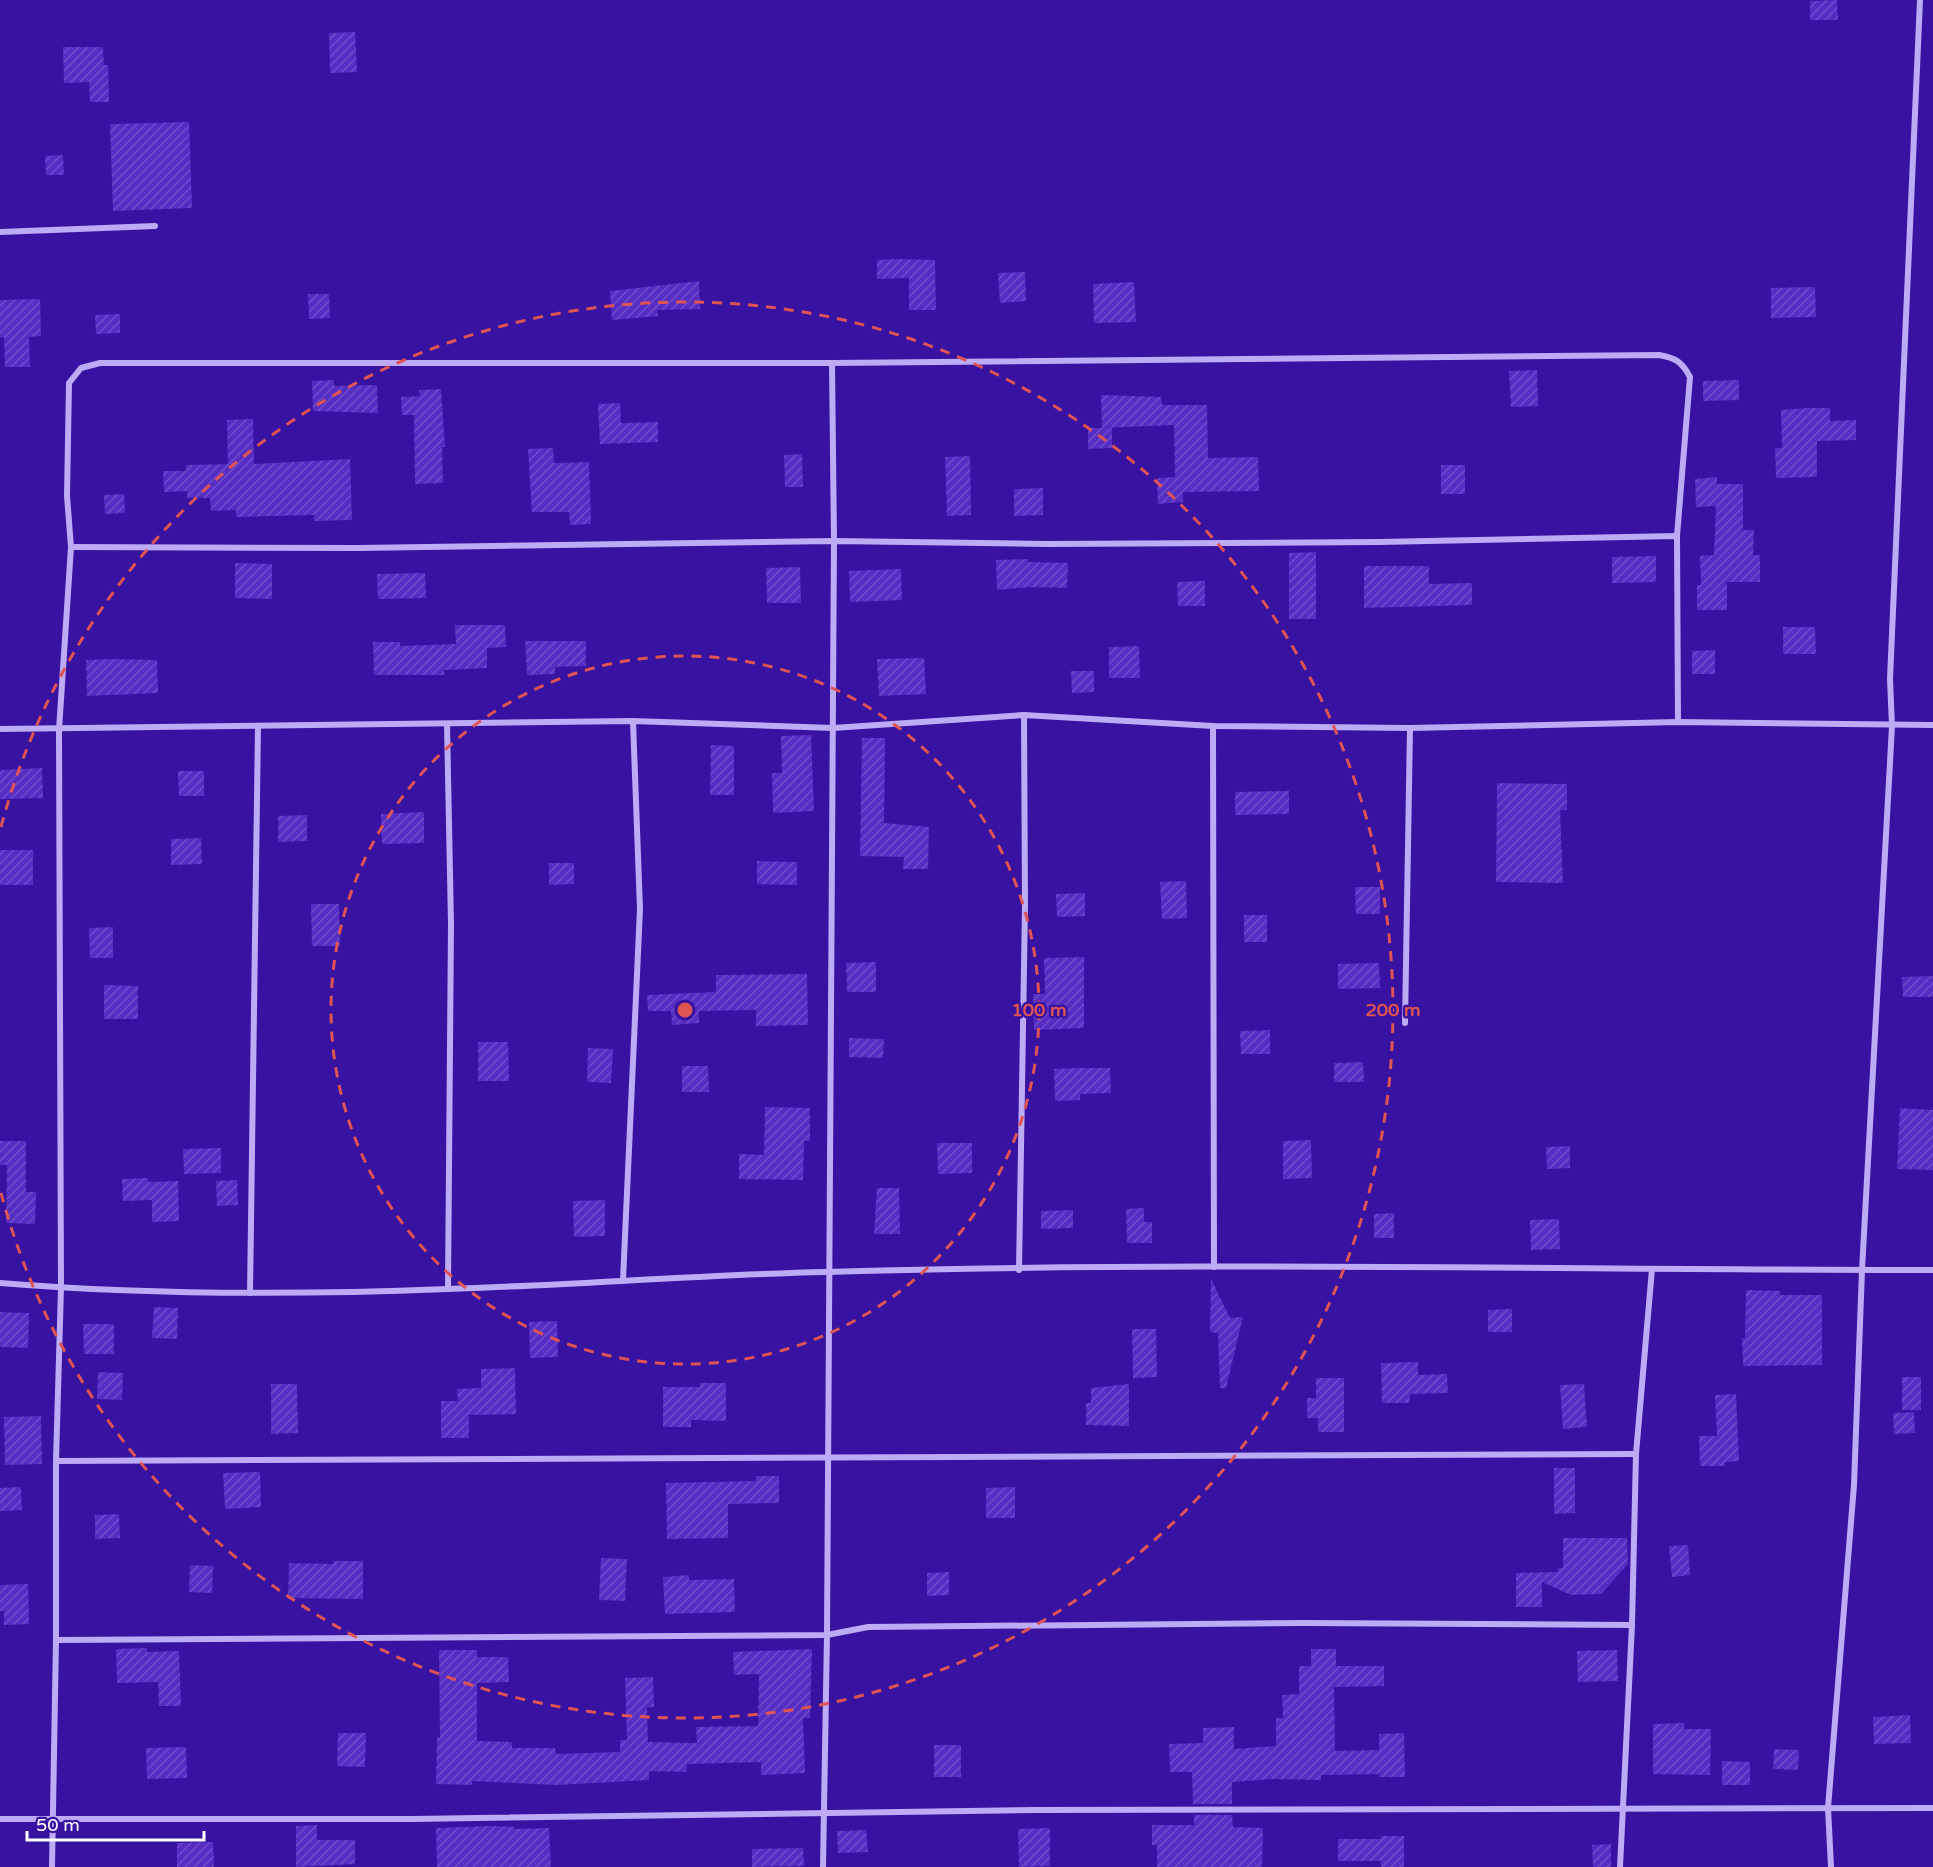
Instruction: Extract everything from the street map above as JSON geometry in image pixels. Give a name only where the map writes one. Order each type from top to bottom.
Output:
[{"type":"street","points":[[1831,1867],[1828,1808],[1854,1485],[1862,1270],[1892,726],[1891,655],[1920,0]]},
{"type":"street","points":[[0,232],[155,226]]},
{"type":"street","points":[[52,1867],[56,1461],[61,1288],[59,730],[71,547],[67,496],[69,383],[81,368],[90,365],[832,363],[1659,355],[1676,358],[1683,364],[1690,377],[1677,536],[1678,722]]},
{"type":"street","points":[[823,1867],[829,1456],[827,1272],[833,728],[832,363]]},
{"type":"street","points":[[71,547],[358,548],[834,541],[1320,542],[1677,536]]},
{"type":"street","points":[[0,729],[633,721],[833,728],[1024,715],[1213,726],[1410,728],[1678,722],[1933,725]]},
{"type":"street","points":[[1019,1269],[1025,906],[1024,715]]},
{"type":"street","points":[[623,1280],[640,909],[633,721]]},
{"type":"street","points":[[447,724],[451,924],[448,1289]]},
{"type":"street","points":[[1213,726],[1214,1267]]},
{"type":"street","points":[[250,1293],[258,727]]},
{"type":"street","points":[[1406,1023],[1410,728]]},
{"type":"street","points":[[0,1283],[61,1288],[250,1293],[448,1289],[827,1272],[1019,1269],[1214,1267],[1933,1270]]},
{"type":"street","points":[[1620,1867],[1621,1808],[1632,1625],[1636,1454],[1652,1269]]},
{"type":"street","points":[[56,1461],[1636,1454]]},
{"type":"street","points":[[56,1640],[827,1635],[868,1627],[1304,1623],[1632,1625]]},
{"type":"street","points":[[0,1819],[413,1819],[825,1812],[1933,1808]]},
{"type":"building","points":[[1837,0],[1838,20],[1810,20],[1810,1]]},
{"type":"building","points":[[355,32],[357,72],[330,73],[329,33]]},
{"type":"building","points":[[63,47],[103,47],[104,65],[108,65],[109,102],[90,102],[89,82],[64,83]]},
{"type":"building","points":[[189,122],[192,208],[113,211],[110,124]]},
{"type":"building","points":[[63,155],[64,175],[46,175],[45,156]]},
{"type":"building","points":[[877,260],[935,260],[936,310],[909,310],[909,278],[877,279]]},
{"type":"building","points":[[1025,272],[1026,301],[1000,303],[998,273]]},
{"type":"building","points":[[699,281],[700,309],[657,310],[658,316],[612,320],[610,291]]},
{"type":"building","points":[[1134,282],[1136,322],[1094,323],[1093,284]]},
{"type":"building","points":[[1815,287],[1816,317],[1771,318],[1771,288]]},
{"type":"building","points":[[308,294],[329,294],[330,318],[309,319]]},
{"type":"building","points":[[40,299],[41,336],[29,337],[30,367],[5,367],[4,337],[0,338],[0,300]]},
{"type":"building","points":[[120,314],[120,333],[96,334],[95,315]]},
{"type":"building","points":[[1537,370],[1538,406],[1511,407],[1509,371]]},
{"type":"building","points":[[334,380],[334,386],[377,385],[378,413],[313,411],[312,381]]},
{"type":"building","points":[[1739,380],[1739,400],[1703,401],[1703,381]]},
{"type":"building","points":[[441,389],[445,447],[442,447],[443,483],[415,484],[414,415],[402,415],[401,397],[420,396],[419,390]]},
{"type":"building","points":[[1101,395],[1161,397],[1162,405],[1207,405],[1208,458],[1258,457],[1259,491],[1183,492],[1183,502],[1158,504],[1157,478],[1175,477],[1174,425],[1102,428]]},
{"type":"building","points":[[620,403],[621,423],[658,422],[658,442],[600,444],[598,404]]},
{"type":"building","points":[[1830,408],[1830,421],[1856,420],[1856,440],[1817,441],[1817,477],[1776,478],[1775,448],[1782,448],[1781,410]]},
{"type":"building","points":[[253,419],[254,464],[350,459],[352,520],[314,521],[314,515],[236,517],[236,510],[211,511],[210,498],[187,498],[187,491],[164,492],[163,471],[186,471],[186,465],[228,464],[227,420]]},
{"type":"building","points":[[1088,428],[1112,428],[1112,448],[1088,449]]},
{"type":"building","points":[[553,448],[554,463],[589,462],[591,524],[570,525],[569,512],[532,512],[528,449]]},
{"type":"building","points":[[802,454],[803,487],[785,487],[784,455]]},
{"type":"building","points":[[970,456],[971,515],[947,516],[945,457]]},
{"type":"building","points":[[1441,465],[1465,465],[1465,494],[1441,494]]},
{"type":"building","points":[[1717,477],[1717,484],[1743,484],[1743,530],[1754,530],[1753,555],[1760,555],[1760,582],[1727,582],[1727,610],[1697,610],[1697,585],[1701,585],[1700,556],[1714,555],[1716,506],[1696,507],[1695,479]]},
{"type":"building","points":[[1043,488],[1043,515],[1014,516],[1014,489]]},
{"type":"building","points":[[124,494],[125,513],[105,514],[104,495]]},
{"type":"building","points":[[1316,552],[1316,619],[1289,619],[1289,553]]},
{"type":"building","points":[[1656,556],[1656,582],[1612,583],[1612,557]]},
{"type":"building","points":[[1028,559],[1028,562],[1068,563],[1067,588],[1029,587],[997,590],[996,560]]},
{"type":"building","points":[[235,563],[272,564],[272,599],[235,598]]},
{"type":"building","points":[[1364,566],[1429,566],[1429,584],[1472,583],[1472,605],[1364,608]]},
{"type":"building","points":[[800,567],[801,603],[767,603],[766,568]]},
{"type":"building","points":[[901,569],[902,600],[850,602],[849,571]]},
{"type":"building","points":[[425,573],[426,598],[378,599],[377,574]]},
{"type":"building","points":[[1205,581],[1205,606],[1178,606],[1177,582]]},
{"type":"building","points":[[455,625],[505,625],[506,647],[487,648],[487,668],[444,670],[444,675],[374,675],[373,642],[400,642],[400,646],[456,644]]},
{"type":"building","points":[[1783,627],[1815,627],[1816,654],[1783,654]]},
{"type":"building","points":[[525,641],[586,641],[586,666],[555,667],[555,674],[527,675]]},
{"type":"building","points":[[1139,646],[1140,678],[1109,678],[1109,647]]},
{"type":"building","points":[[1715,650],[1715,674],[1692,674],[1692,651]]},
{"type":"building","points":[[924,658],[926,694],[879,696],[877,659]]},
{"type":"building","points":[[86,660],[157,660],[158,693],[87,696]]},
{"type":"building","points":[[1071,671],[1094,671],[1094,692],[1072,693]]},
{"type":"building","points":[[811,735],[814,811],[773,813],[772,773],[782,773],[781,736]]},
{"type":"building","points":[[862,738],[885,738],[884,823],[929,827],[928,869],[903,869],[904,857],[860,856]]},
{"type":"building","points":[[711,745],[734,746],[734,795],[710,795]]},
{"type":"building","points":[[42,768],[43,798],[0,799],[0,770]]},
{"type":"building","points":[[178,771],[204,771],[204,796],[179,796]]},
{"type":"building","points":[[1497,783],[1567,784],[1567,810],[1560,810],[1563,883],[1496,882]]},
{"type":"building","points":[[1289,791],[1289,814],[1235,815],[1235,792]]},
{"type":"building","points":[[424,812],[424,843],[382,844],[381,814]]},
{"type":"building","points":[[307,815],[307,841],[278,842],[278,816]]},
{"type":"building","points":[[201,838],[202,864],[171,865],[171,839]]},
{"type":"building","points":[[0,850],[33,850],[33,885],[0,885]]},
{"type":"building","points":[[757,861],[797,862],[797,885],[757,884]]},
{"type":"building","points":[[549,863],[574,863],[574,884],[549,885]]},
{"type":"building","points":[[1186,881],[1187,918],[1162,919],[1160,882]]},
{"type":"building","points":[[1355,887],[1380,887],[1380,914],[1356,914]]},
{"type":"building","points":[[1085,893],[1085,916],[1057,917],[1056,894]]},
{"type":"building","points":[[311,904],[339,904],[340,946],[312,946]]},
{"type":"building","points":[[1244,915],[1267,915],[1267,942],[1244,942]]},
{"type":"building","points":[[113,927],[113,958],[90,958],[89,928]]},
{"type":"building","points":[[1084,957],[1084,1028],[1034,1030],[1033,994],[1045,994],[1044,958]]},
{"type":"building","points":[[876,962],[876,992],[847,992],[846,963]]},
{"type":"building","points":[[1379,963],[1380,988],[1338,989],[1338,964]]},
{"type":"building","points":[[807,974],[808,1025],[756,1026],[756,1010],[699,1011],[699,1023],[672,1025],[671,1011],[648,1011],[647,995],[716,992],[716,975]]},
{"type":"building","points":[[1933,976],[1933,997],[1903,997],[1902,977]]},
{"type":"building","points":[[104,985],[138,986],[138,1019],[104,1019]]},
{"type":"building","points":[[1270,1030],[1270,1054],[1241,1054],[1240,1031]]},
{"type":"building","points":[[849,1038],[884,1039],[883,1058],[849,1057]]},
{"type":"building","points":[[478,1042],[508,1042],[509,1081],[478,1081]]},
{"type":"building","points":[[588,1048],[613,1049],[611,1083],[587,1082]]},
{"type":"building","points":[[1363,1062],[1364,1082],[1334,1082],[1334,1063]]},
{"type":"building","points":[[682,1066],[708,1066],[709,1092],[682,1092]]},
{"type":"building","points":[[1110,1068],[1111,1093],[1080,1094],[1080,1100],[1055,1101],[1054,1069]]},
{"type":"building","points":[[765,1107],[810,1108],[810,1141],[804,1141],[803,1180],[739,1179],[739,1154],[764,1155]]},
{"type":"building","points":[[1900,1108],[1933,1110],[1933,1170],[1897,1169]]},
{"type":"building","points":[[1311,1140],[1312,1178],[1283,1179],[1283,1141]]},
{"type":"building","points":[[0,1141],[26,1141],[26,1192],[36,1192],[35,1224],[6,1223],[7,1165],[0,1165]]},
{"type":"building","points":[[937,1143],[972,1143],[972,1173],[938,1174]]},
{"type":"building","points":[[1570,1146],[1570,1168],[1547,1169],[1546,1147]]},
{"type":"building","points":[[221,1148],[221,1173],[184,1174],[183,1149]]},
{"type":"building","points":[[148,1178],[148,1182],[178,1181],[179,1221],[152,1222],[152,1200],[123,1201],[122,1179]]},
{"type":"building","points":[[237,1180],[238,1205],[217,1206],[216,1181]]},
{"type":"building","points":[[877,1188],[899,1188],[900,1234],[874,1234]]},
{"type":"building","points":[[605,1200],[605,1236],[574,1237],[573,1201]]},
{"type":"building","points":[[1144,1208],[1144,1222],[1152,1222],[1152,1243],[1127,1243],[1126,1209]]},
{"type":"building","points":[[1073,1210],[1073,1228],[1041,1229],[1041,1211]]},
{"type":"building","points":[[1394,1213],[1394,1238],[1374,1238],[1374,1214]]},
{"type":"building","points":[[1559,1219],[1560,1249],[1531,1250],[1530,1220]]},
{"type":"building","points":[[1211,1279],[1230,1318],[1243,1317],[1226,1388],[1220,1388],[1218,1333],[1210,1332]]},
{"type":"building","points":[[1746,1290],[1780,1291],[1780,1295],[1822,1295],[1822,1365],[1743,1366],[1742,1338],[1745,1338]]},
{"type":"building","points":[[154,1307],[178,1308],[177,1339],[152,1338]]},
{"type":"building","points":[[1512,1309],[1512,1332],[1488,1332],[1488,1310]]},
{"type":"building","points":[[0,1312],[29,1313],[28,1348],[0,1347]]},
{"type":"building","points":[[557,1321],[558,1357],[530,1358],[529,1322]]},
{"type":"building","points":[[83,1324],[114,1324],[114,1354],[84,1354]]},
{"type":"building","points":[[1132,1329],[1156,1329],[1157,1377],[1133,1378]]},
{"type":"building","points":[[1418,1362],[1418,1375],[1447,1374],[1448,1393],[1410,1394],[1409,1403],[1382,1403],[1381,1363]]},
{"type":"building","points":[[515,1368],[516,1414],[469,1415],[469,1438],[441,1438],[441,1401],[458,1401],[457,1389],[481,1388],[481,1369]]},
{"type":"building","points":[[98,1372],[123,1373],[122,1400],[97,1399]]},
{"type":"building","points":[[1902,1377],[1921,1377],[1921,1410],[1902,1410]]},
{"type":"building","points":[[1316,1378],[1344,1378],[1344,1432],[1318,1432],[1318,1418],[1307,1418],[1307,1398],[1316,1398]]},
{"type":"building","points":[[700,1383],[726,1383],[726,1421],[691,1420],[691,1427],[663,1427],[663,1387],[700,1387]]},
{"type":"building","points":[[271,1384],[297,1384],[298,1433],[271,1434]]},
{"type":"building","points":[[1129,1384],[1129,1426],[1086,1425],[1086,1403],[1091,1403],[1091,1388]]},
{"type":"building","points":[[1584,1384],[1587,1427],[1563,1429],[1560,1385]]},
{"type":"building","points":[[1736,1394],[1739,1461],[1725,1462],[1725,1466],[1700,1466],[1699,1436],[1717,1436],[1715,1395]]},
{"type":"building","points":[[1914,1412],[1915,1433],[1894,1434],[1893,1413]]},
{"type":"building","points":[[41,1416],[42,1464],[5,1465],[4,1417]]},
{"type":"building","points":[[1554,1468],[1575,1468],[1575,1513],[1554,1514]]},
{"type":"building","points":[[260,1472],[261,1507],[225,1509],[223,1473]]},
{"type":"building","points":[[756,1476],[779,1476],[779,1503],[728,1504],[728,1538],[667,1539],[666,1483],[756,1481]]},
{"type":"building","points":[[21,1487],[22,1510],[0,1511],[0,1488]]},
{"type":"building","points":[[1015,1487],[1015,1518],[986,1518],[986,1488]]},
{"type":"building","points":[[119,1514],[120,1538],[95,1539],[95,1515]]},
{"type":"building","points":[[1563,1538],[1627,1538],[1628,1564],[1601,1594],[1571,1595],[1542,1582],[1542,1607],[1516,1607],[1516,1573],[1558,1572],[1558,1568],[1563,1568]]},
{"type":"building","points":[[1688,1545],[1690,1575],[1672,1577],[1669,1546]]},
{"type":"building","points":[[601,1558],[627,1559],[625,1601],[599,1600]]},
{"type":"building","points":[[333,1561],[363,1561],[363,1599],[288,1598],[289,1563],[333,1564]]},
{"type":"building","points":[[190,1565],[213,1566],[212,1593],[189,1592]]},
{"type":"building","points":[[949,1572],[949,1595],[927,1596],[927,1573]]},
{"type":"building","points":[[689,1575],[689,1580],[734,1579],[735,1612],[665,1614],[663,1577]]},
{"type":"building","points":[[28,1584],[29,1624],[4,1625],[4,1611],[0,1611],[0,1585]]},
{"type":"building","points":[[147,1648],[147,1652],[179,1651],[181,1706],[159,1706],[158,1682],[117,1683],[116,1649]]},
{"type":"building","points":[[812,1649],[810,1718],[803,1718],[805,1773],[761,1775],[761,1762],[687,1764],[686,1772],[649,1771],[649,1780],[556,1785],[472,1781],[472,1785],[436,1784],[437,1737],[440,1738],[439,1650],[477,1650],[477,1657],[508,1657],[509,1682],[477,1683],[477,1741],[512,1742],[512,1748],[555,1748],[556,1754],[620,1752],[620,1740],[627,1740],[625,1678],[653,1677],[654,1707],[647,1707],[648,1742],[697,1743],[696,1727],[758,1726],[759,1674],[734,1675],[733,1652]]},
{"type":"building","points":[[1311,1649],[1336,1649],[1336,1666],[1384,1666],[1384,1686],[1334,1687],[1335,1751],[1379,1750],[1379,1734],[1404,1733],[1405,1777],[1379,1777],[1379,1774],[1321,1775],[1321,1780],[1272,1779],[1232,1782],[1232,1804],[1193,1804],[1192,1772],[1170,1772],[1169,1744],[1203,1743],[1203,1728],[1234,1727],[1234,1749],[1276,1746],[1276,1718],[1283,1718],[1282,1695],[1299,1694],[1299,1666],[1311,1666]]},
{"type":"building","points":[[1617,1650],[1618,1681],[1578,1682],[1577,1651]]},
{"type":"building","points":[[1910,1715],[1911,1743],[1874,1744],[1873,1717]]},
{"type":"building","points":[[1684,1723],[1684,1729],[1711,1729],[1710,1775],[1653,1774],[1653,1724]]},
{"type":"building","points":[[338,1733],[366,1733],[365,1767],[337,1766]]},
{"type":"building","points":[[934,1745],[961,1745],[961,1777],[934,1777]]},
{"type":"building","points":[[186,1747],[187,1778],[147,1779],[146,1748]]},
{"type":"building","points":[[1774,1749],[1799,1750],[1798,1770],[1773,1769]]},
{"type":"building","points":[[1722,1761],[1750,1762],[1750,1785],[1722,1785]]},
{"type":"building","points":[[1194,1815],[1232,1815],[1233,1827],[1263,1828],[1262,1867],[1157,1867],[1157,1845],[1152,1845],[1152,1825],[1194,1825]]},
{"type":"building","points":[[317,1825],[317,1840],[355,1840],[355,1864],[296,1867],[296,1826]]},
{"type":"building","points":[[514,1827],[514,1829],[549,1828],[551,1867],[437,1867],[436,1828]]},
{"type":"building","points":[[1050,1828],[1050,1866],[1019,1867],[1018,1829]]},
{"type":"building","points":[[866,1830],[868,1852],[838,1853],[837,1831]]},
{"type":"building","points":[[1381,1836],[1404,1836],[1404,1867],[1381,1867],[1381,1861],[1338,1861],[1338,1839],[1381,1839]]},
{"type":"building","points":[[213,1842],[214,1867],[177,1867],[177,1843]]},
{"type":"building","points":[[1611,1844],[1611,1867],[1593,1867],[1592,1845]]},
{"type":"building","points":[[803,1848],[804,1866],[752,1867],[752,1849]]}]
